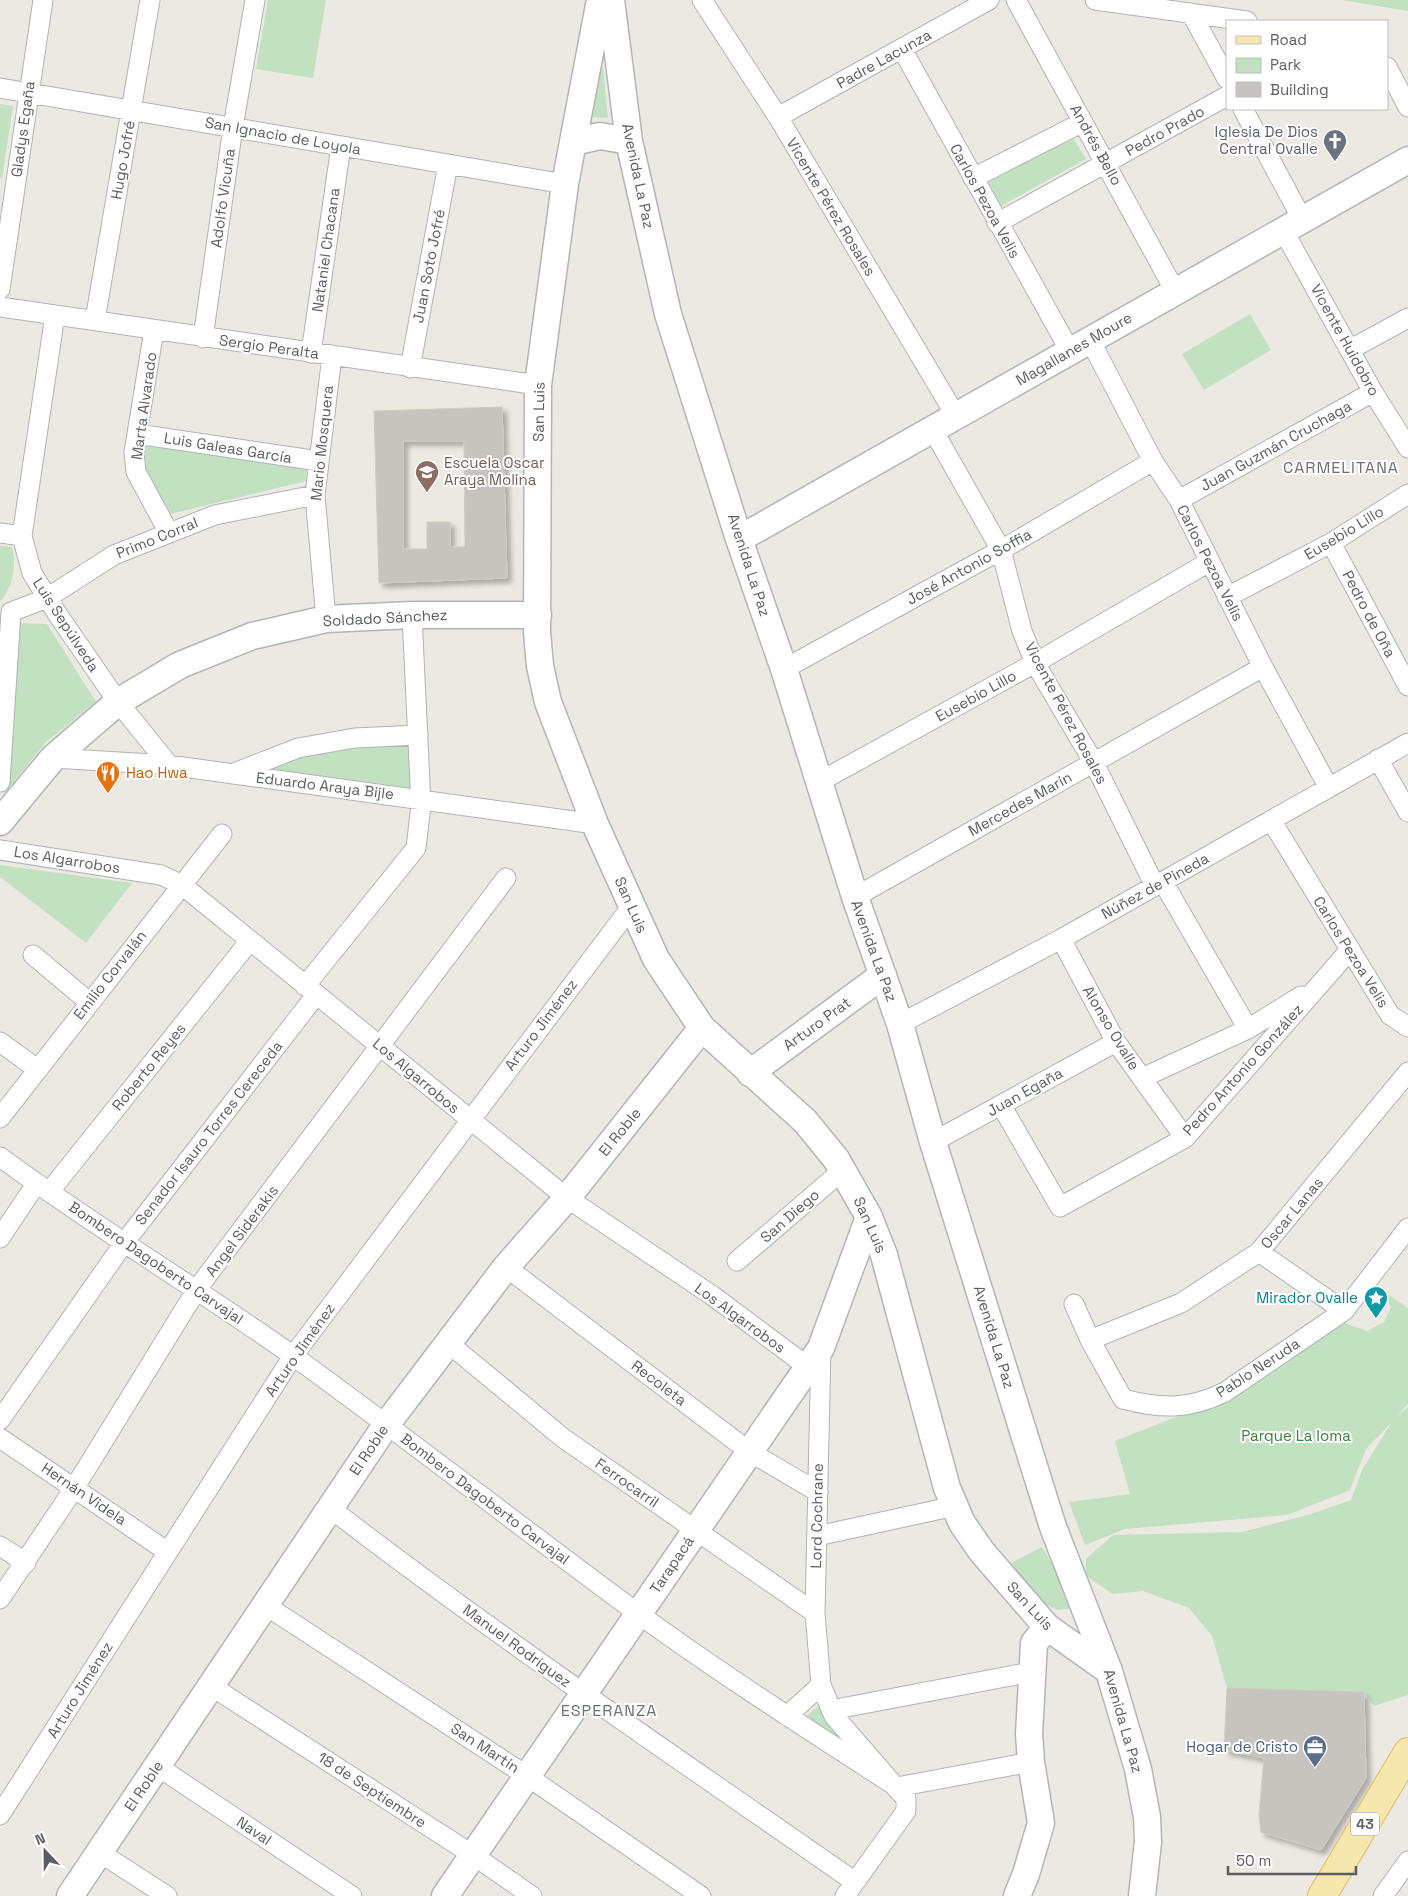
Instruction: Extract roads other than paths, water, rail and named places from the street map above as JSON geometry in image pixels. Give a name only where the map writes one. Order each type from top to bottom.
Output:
[{"type":"main road","name":"43","points":[[1322,1896],[1408,1752]]},
{"type":"street","name":"Gladys Egaña","points":[[0,289],[43,0]]},
{"type":"street","name":"Hugo Jofré","points":[[95,320],[150,0]]},
{"type":"street","name":"Adolfo Vicuña","points":[[203,338],[233,127],[255,0]]},
{"type":"street","name":"San Luis","points":[[600,0],[565,184],[538,385],[538,615],[540,666],[548,702],[596,824],[631,907],[656,959],[702,1028],[805,1121],[836,1159],[869,1217],[884,1255],[947,1488],[962,1523],[982,1552],[1047,1627],[1109,1671]]},
{"type":"street","name":"Avenida La Paz","points":[[611,0],[629,141],[668,314],[739,538],[784,669],[854,897],[900,1024],[933,1142],[1053,1527],[1109,1671],[1143,1793],[1148,1842],[1142,1896]]},
{"type":"street","name":"Vicente Pérez Rosales","points":[[702,0],[778,117],[956,416]]},
{"type":"street","name":"Padre Lacunza","points":[[778,117],[989,0]]},
{"type":"street","name":"Andrés Bello","points":[[1016,0],[1175,291]]},
{"type":"street","points":[[1095,0],[1240,20]]},
{"type":"street","points":[[1191,13],[1226,77]]},
{"type":"street","name":"Carlos Pezoa Velis","points":[[902,49],[997,223],[1080,346],[1179,500],[1227,597],[1329,788]]},
{"type":"street","points":[[1388,69],[1408,107]]},
{"type":"street","name":"San Ignacio de Loyola","points":[[0,88],[565,184]]},
{"type":"street","name":"Pedro Prado","points":[[997,223],[1226,97]]},
{"type":"street","name":"Vicente Huidobro","points":[[1243,110],[1292,225],[1351,349],[1373,392],[1408,448]]},
{"type":"street","points":[[972,178],[1083,122]]},
{"type":"street","points":[[573,142],[600,136],[629,141]]},
{"type":"street","name":"Nataniel Chacana","points":[[310,353],[341,146]]},
{"type":"street","name":"Magallanes Moure","points":[[739,538],[1408,160]]},
{"type":"street","name":"Juan Soto Jofré","points":[[410,368],[448,164]]},
{"type":"street","name":"Sergio Peralta","points":[[0,307],[203,338],[538,385]]},
{"type":"street","name":"Luis Sepúlveda","points":[[55,315],[22,536],[32,572],[51,605],[118,702],[169,766]]},
{"type":"street","points":[[1351,349],[1408,318]]},
{"type":"street","name":"Marta Alvarado","points":[[154,330],[134,452],[136,472],[169,533]]},
{"type":"street","name":"Mario Mosquera","points":[[326,620],[315,495],[332,356]]},
{"type":"street","name":"Juan Guzmán Cruchaga","points":[[1179,500],[1373,392]]},
{"type":"street","name":"Vicente Pérez Rosales","points":[[933,430],[1001,550],[1022,631],[1035,663],[1094,763],[1159,884],[1248,1029]]},
{"type":"street","name":"Luis Galeas García","points":[[137,434],[319,461]]},
{"type":"street","name":"José Antonio Soffia","points":[[784,669],[1001,550],[1153,461]]},
{"type":"street","name":"Eusebio Lillo","points":[[1227,597],[1330,543],[1408,494]]},
{"type":"street","name":"Primo Corral","points":[[51,605],[114,555],[215,515],[315,495]]},
{"type":"street","points":[[0,533],[22,536]]},
{"type":"street","name":"Pedro de Oña","points":[[1330,543],[1408,686]]},
{"type":"street","name":"Eusebio Lillo","points":[[819,782],[1035,663],[1209,562]]},
{"type":"street","points":[[0,782],[6,612],[51,605]]},
{"type":"street","name":"Soldado Sánchez","points":[[0,822],[53,758],[118,702],[180,665],[252,636],[326,620],[412,615],[538,615]]},
{"type":"street","name":"Senador Isauro Torres Cereceda","points":[[0,1420],[124,1243],[416,848],[421,798],[412,615]]},
{"type":"street","name":"Mercedes Marín","points":[[854,897],[1263,666]]},
{"type":"street","points":[[233,774],[298,748],[355,738],[418,735]]},
{"type":"street","name":"Núñez de Pineda","points":[[900,1024],[1060,939],[1408,743]]},
{"type":"street","name":"Eduardo Araya Bijle","points":[[53,758],[169,766],[421,798],[596,824]]},
{"type":"street","points":[[1378,759],[1408,812]]},
{"type":"street","name":"Carlos Pezoa Velis","points":[[1271,820],[1349,951],[1390,1015],[1408,1026]]},
{"type":"street","name":"Emilio Corvalán","points":[[0,1118],[222,834]]},
{"type":"street","name":"Los Algarrobos","points":[[0,850],[161,875],[182,885],[249,942],[382,1046],[567,1198],[713,1296],[814,1357]]},
{"type":"street","name":"Angel Siderakis","points":[[0,1599],[26,1563],[75,1487],[197,1289],[382,1046],[506,878]]},
{"type":"street","name":"Arturo Jiménez","points":[[0,1815],[292,1356],[631,907]]},
{"type":"street","name":"Alonso Ovalle","points":[[1060,939],[1116,1042],[1184,1138]]},
{"type":"street","name":"Roberto Reyes","points":[[0,1238],[249,942]]},
{"type":"street","name":"Pedro Antonio González","points":[[1001,1105],[1060,1207],[1184,1138],[1349,951]]},
{"type":"street","points":[[34,955],[89,1002]]},
{"type":"street","name":"Arturo Prat","points":[[750,1073],[883,975]]},
{"type":"street","name":"Pedro Antonio González","points":[[1142,1078],[1248,1029],[1317,986]]},
{"type":"street","name":"El Roble","points":[[70,1896],[386,1425],[506,1267],[567,1198],[702,1028]]},
{"type":"street","points":[[0,1042],[37,1069]]},
{"type":"street","name":"Juan Egaña","points":[[933,1142],[1116,1042]]},
{"type":"street","name":"Oscar Lanas","points":[[1090,1340],[1181,1303],[1259,1252],[1408,1072]]},
{"type":"street","name":"Bombero Dagoberto Carvajal","points":[[0,1157],[42,1188],[197,1289],[292,1356],[639,1614],[787,1716],[897,1787]]},
{"type":"street","name":"San Diego","points":[[737,1262],[842,1170]]},
{"type":"street","name":"Tarapacá","points":[[445,1896],[814,1357],[869,1217]]},
{"type":"street","name":"Pablo Neruda","points":[[1074,1304],[1090,1340],[1123,1399],[1152,1407],[1172,1407],[1206,1401],[1225,1392],[1344,1311],[1408,1228]]},
{"type":"street","points":[[1259,1252],[1344,1311]]},
{"type":"street","name":"Recoleta","points":[[506,1267],[750,1452],[818,1492]]},
{"type":"street","name":"Ferrocarril","points":[[448,1342],[563,1438],[815,1613]]},
{"type":"street","name":"Lord Cochrane","points":[[814,1357],[818,1492],[815,1613],[821,1685],[834,1716],[906,1799],[906,1811],[850,1889]]},
{"type":"street","name":"Hernán Videla","points":[[0,1438],[75,1487],[168,1552]]},
{"type":"street","points":[[817,1536],[955,1506]]},
{"type":"street","name":"Manuel Rodríguez","points":[[330,1508],[404,1565],[850,1889]]},
{"type":"street","points":[[0,1546],[26,1563]]},
{"type":"street","name":"San Martín","points":[[265,1605],[527,1776],[701,1896]]},
{"type":"street","points":[[1017,1896],[1026,1874],[1041,1823],[1031,1762],[1029,1734],[1034,1643],[1047,1627]]},
{"type":"street","points":[[831,1710],[1031,1672]]},
{"type":"street","points":[[787,1716],[821,1685]]},
{"type":"street","name":"18 de Septiembre","points":[[211,1686],[473,1855],[532,1896]]},
{"type":"street","points":[[897,1787],[1031,1762]]},
{"type":"street","name":"Naval","points":[[157,1766],[352,1896]]},
{"type":"street","points":[[100,1852],[167,1896]]},
{"type":"street","points":[[1383,1896],[1408,1862]]},
{"type":"place","name":"Iglesia De Dios Central Ovalle","points":[[1335,162]]},
{"type":"place","name":"Escuela Oscar Araya Molina","points":[[427,493]]},
{"type":"place","name":"Hao Hwa","points":[[108,794]]},
{"type":"place","name":"Mirador Ovalle","points":[[1376,1319]]},
{"type":"place","name":"Hogar de Cristo","points":[[1315,1768]]},
{"type":"district","name":"CARMELITANA","points":[[1341,467]]},
{"type":"district","name":"ESPERANZA","points":[[609,1710]]},
{"type":"park label","name":"Parque La loma","points":[[1296,1436]]}]
